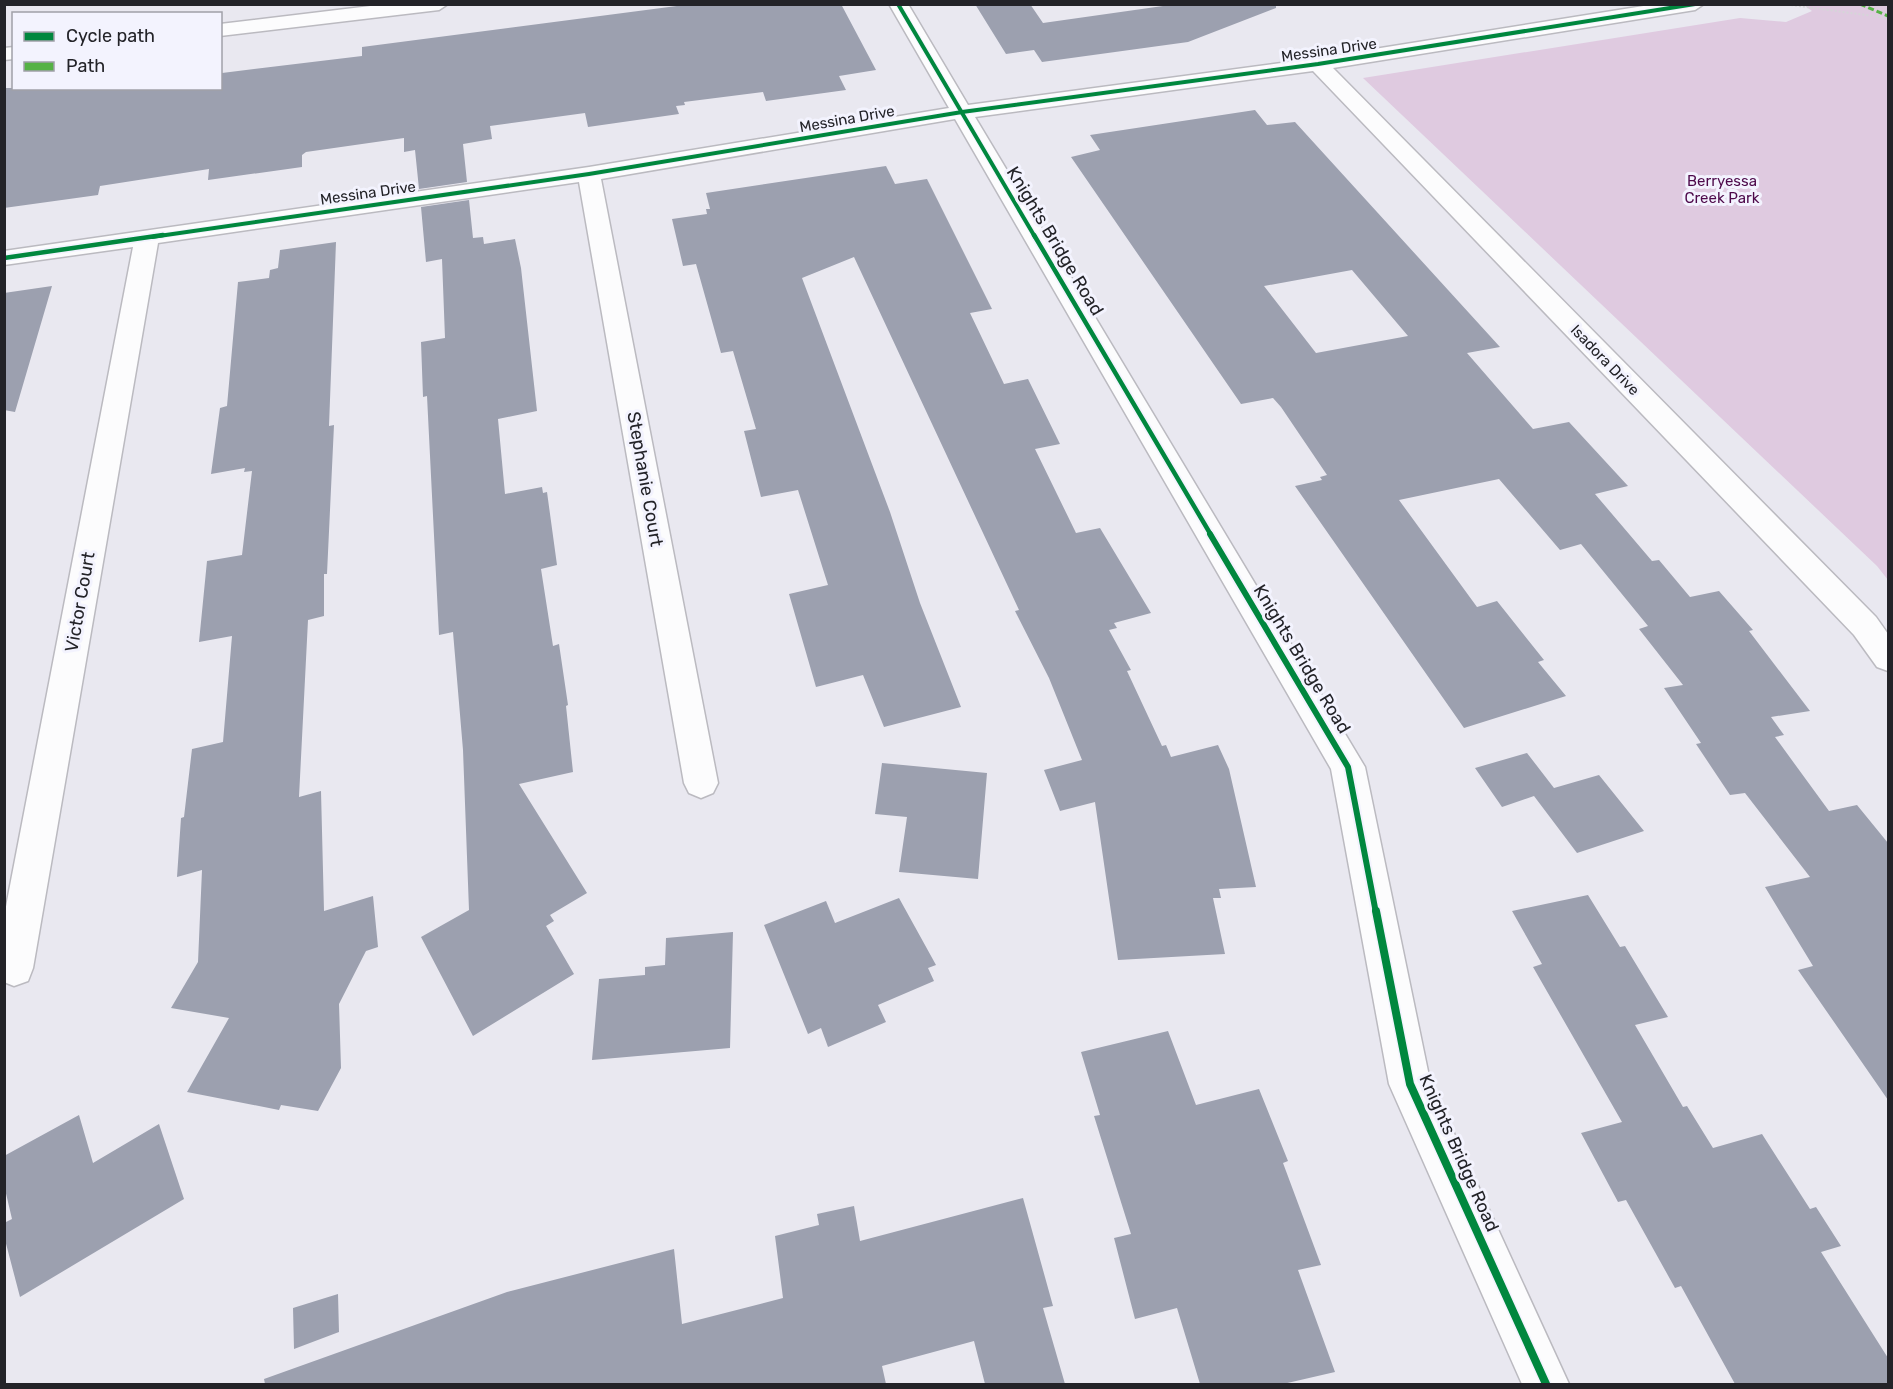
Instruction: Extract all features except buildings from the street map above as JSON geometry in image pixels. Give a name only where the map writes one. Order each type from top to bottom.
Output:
[{"type":"street","points":[[222,30],[439,4]]},
{"type":"street","name":"Knights Bridge Road","points":[[898,4],[1348,767],[1410,1084],[1546,1384]]},
{"type":"street","name":"Messina Drive","points":[[4,258],[589,174],[962,112],[1318,64],[1695,4]]},
{"type":"street","name":"Isadora Drive","points":[[1318,64],[1865,626],[1888,658]]},
{"type":"street","name":"Stephanie Court","points":[[589,174],[700,783]]},
{"type":"street","name":"Victor Court","points":[[14,968],[147,236]]},
{"type":"path","points":[[1791,5],[1888,18]]},
{"type":"green space","name":"Berryessa Creek Park","points":[[1804,5],[1888,5],[1888,580],[1877,566],[1363,78],[1740,18],[1786,22],[1812,11]]},
{"type":"marked path","points":[[1860,4],[1888,16]]},
{"type":"cycle path","points":[[898,4],[1348,767],[1410,1084],[1546,1384]]},
{"type":"cycle path","points":[[4,258],[589,174],[962,112],[1318,64],[1695,4]]}]
